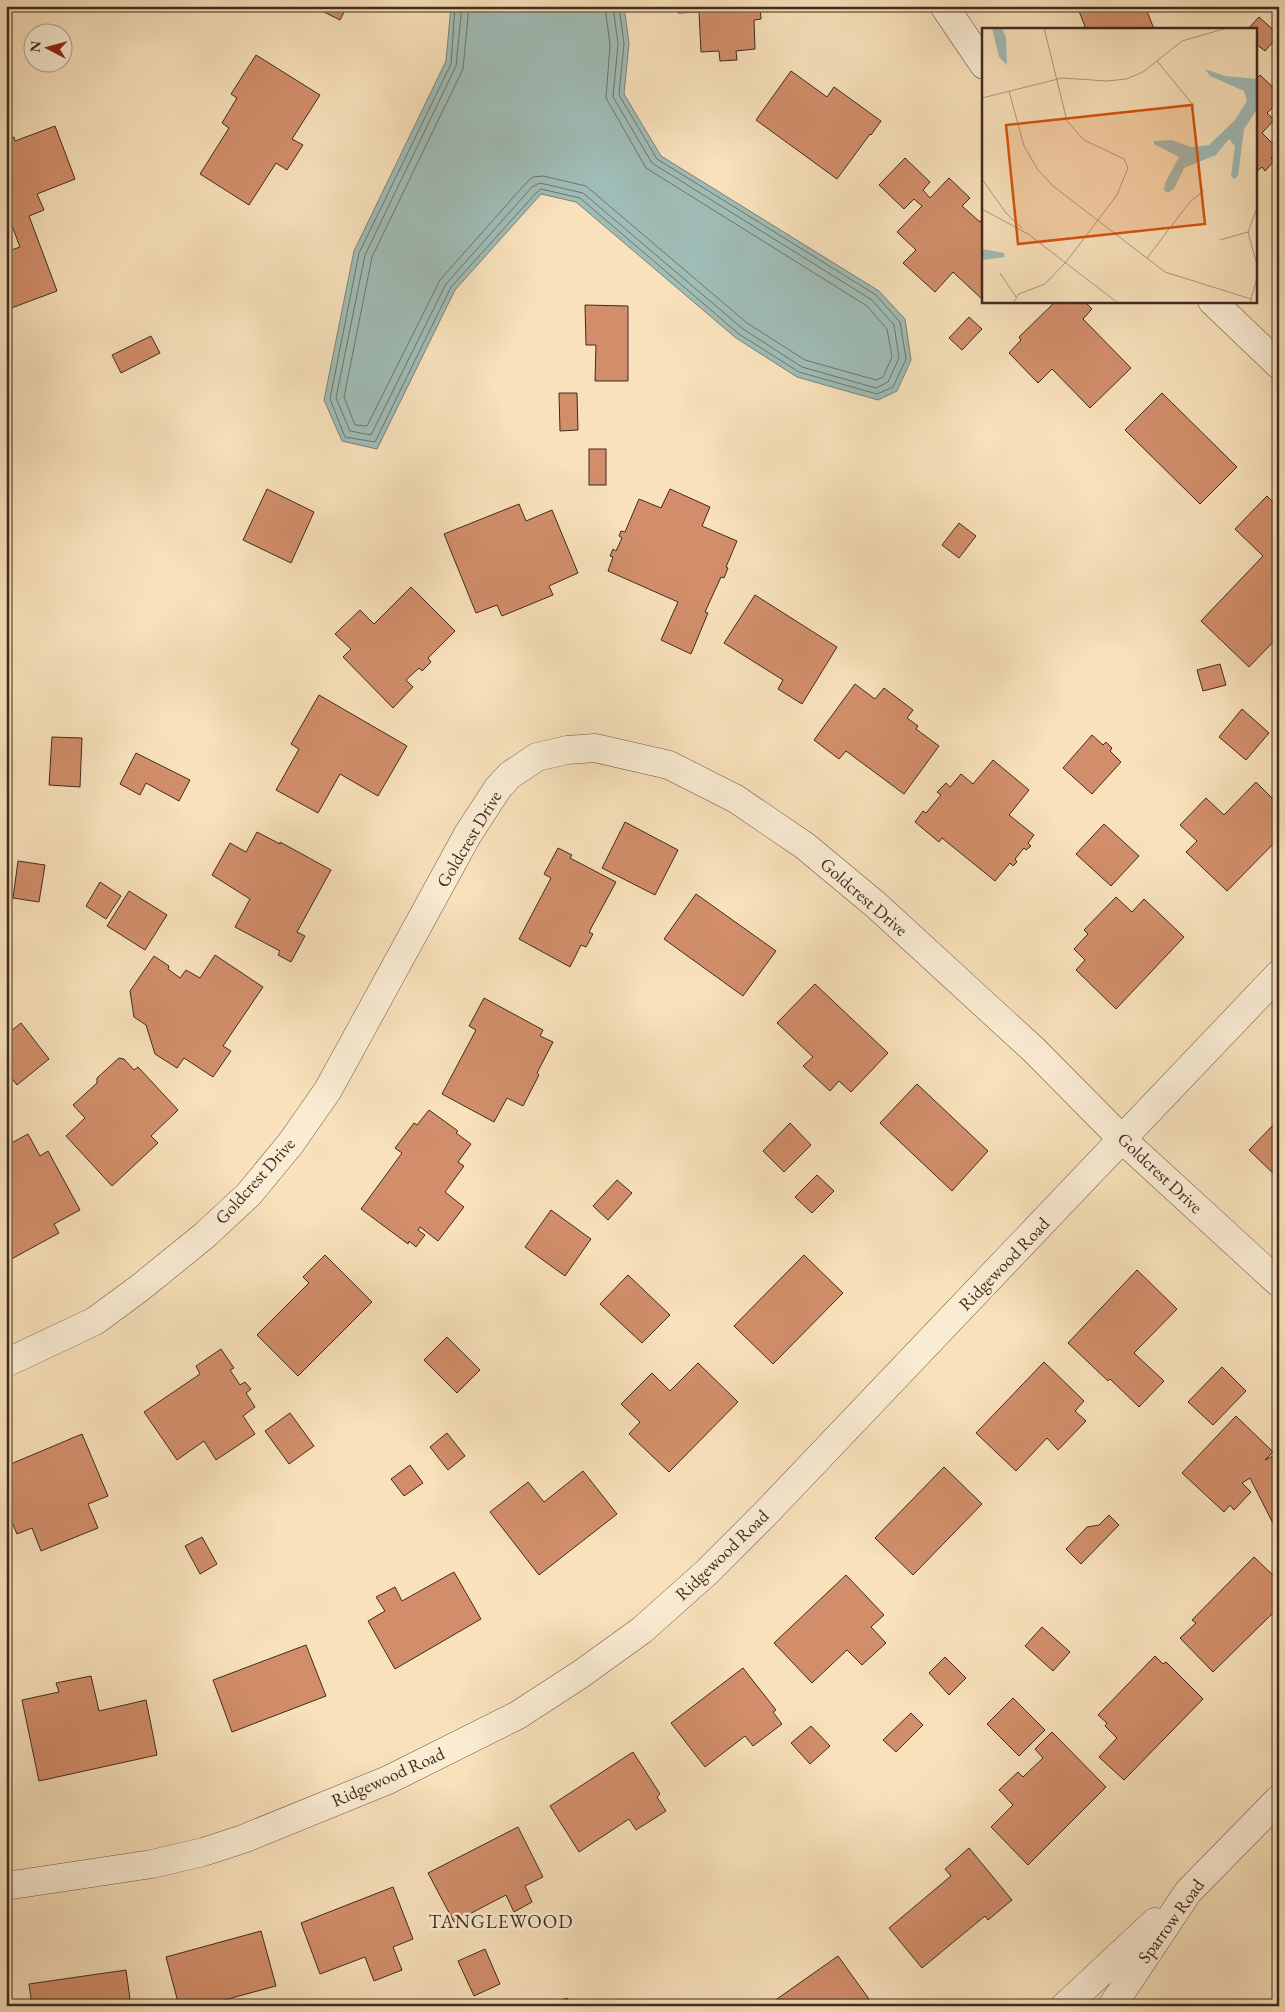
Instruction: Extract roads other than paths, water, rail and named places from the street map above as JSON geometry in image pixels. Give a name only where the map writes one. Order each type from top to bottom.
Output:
[{"type":"street","points":[[944,6],[982,62]]},
{"type":"street","points":[[1213,302],[1279,366]]},
{"type":"street","name":"Goldcrest Drive","points":[[6,1363],[95,1321],[141,1287],[205,1235],[249,1194],[291,1143],[328,1090],[468,834],[498,788],[510,776],[537,757],[567,750],[595,748],[669,765],[736,799],[805,846],[876,904],[1034,1050],[1123,1140],[1279,1283]]},
{"type":"street","name":"Ridgewood Road","points":[[6,1886],[152,1864],[203,1852],[243,1839],[388,1780],[518,1715],[581,1674],[642,1630],[706,1572],[771,1508],[1279,974]]},
{"type":"street","name":"Sparrow Road","points":[[1112,2006],[1188,1892],[1279,1799]]},
{"type":"street","points":[[1065,2006],[1188,1892]]},
{"type":"water","points":[[451,6],[624,6],[629,44],[624,94],[661,156],[879,291],[905,319],[911,360],[897,391],[878,400],[797,377],[736,338],[576,202],[541,194],[455,290],[377,449],[342,441],[324,400],[354,251],[446,61]]},
{"type":"district","name":"TANGLEWOOD","points":[[501,1921]]}]
